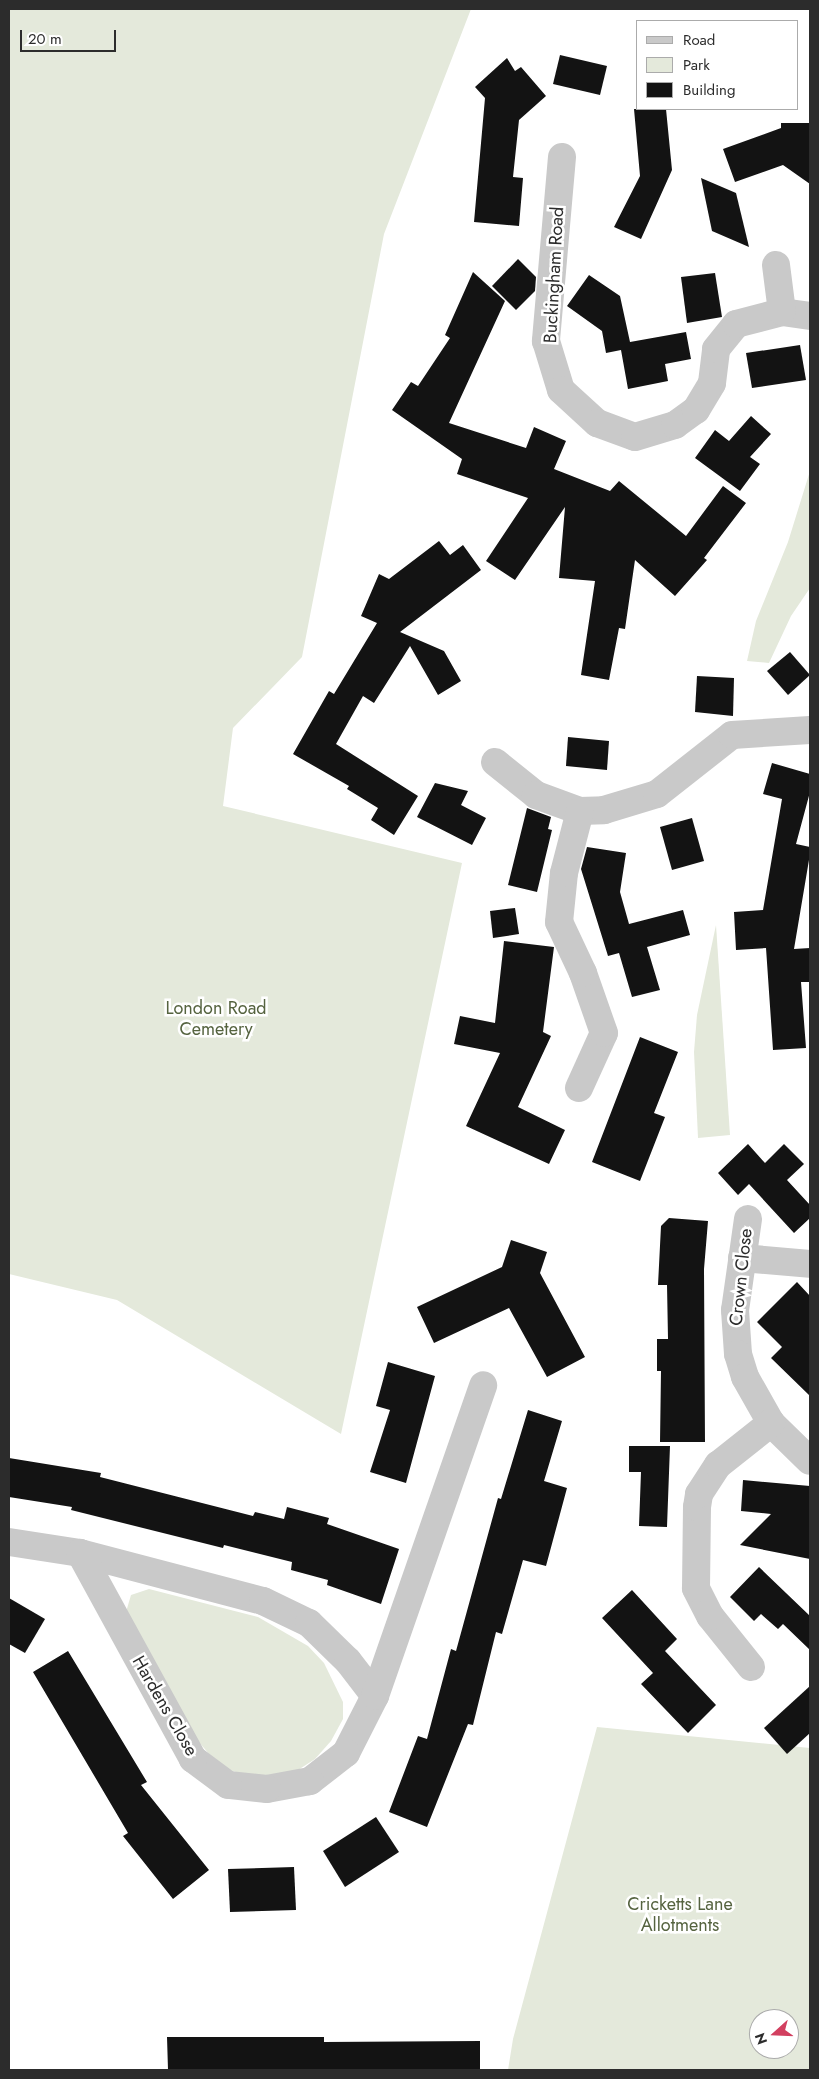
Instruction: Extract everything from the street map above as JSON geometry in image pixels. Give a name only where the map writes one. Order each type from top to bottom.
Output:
[{"type":"street","name":"Buckingham Road","points":[[562,157],[546,341],[561,390],[597,424],[635,437],[675,425],[696,410],[712,383],[716,349],[736,324],[782,312],[810,316]]},
{"type":"street","points":[[776,265],[782,312]]},
{"type":"street","points":[[496,762],[536,795],[580,811],[604,810],[657,794],[732,735],[810,730]]},
{"type":"street","points":[[579,1088],[604,1033],[583,973],[559,922],[564,874],[580,811]]},
{"type":"street","name":"Crown Close","points":[[748,1219],[735,1310],[738,1354],[745,1377],[771,1424],[810,1461]]},
{"type":"street","points":[[742,1258],[810,1264]]},
{"type":"street","name":"Hardens Close","points":[[80,1554],[193,1759],[228,1785],[267,1790],[310,1781],[346,1753],[375,1696],[483,1385]]},
{"type":"street","points":[[751,1667],[710,1616],[696,1588],[697,1507],[699,1494],[718,1465],[771,1424]]},
{"type":"street","points":[[9,1542],[80,1554],[263,1601],[308,1623],[348,1661],[375,1696]]},
{"type":"green space","name":"London Road Cemetery","points":[[9,9],[471,9],[384,234],[302,657],[233,728],[223,806],[462,863],[341,1434],[117,1300],[9,1274]]},
{"type":"green space","points":[[810,471],[810,588],[791,616],[769,663],[747,661],[756,621],[788,542]]},
{"type":"green space","points":[[716,925],[730,1135],[698,1138],[694,1052],[697,1015]]},
{"type":"green space","points":[[149,1589],[258,1617],[308,1646],[324,1663],[343,1702],[343,1719],[331,1741],[315,1759],[298,1770],[253,1778],[230,1770],[209,1754],[193,1735],[126,1612],[131,1595]]},
{"type":"green space","name":"Cricketts Lane Allotments","points":[[597,1727],[810,1748],[810,2070],[508,2070],[513,2039]]},
{"type":"building","points":[[560,55],[607,66],[600,95],[553,84]]},
{"type":"building","points":[[507,58],[515,71],[521,67],[546,96],[519,120],[513,177],[523,178],[519,226],[474,222],[485,98],[475,87]]},
{"type":"building","points":[[634,109],[666,110],[672,170],[641,239],[614,227],[640,176]]},
{"type":"building","points":[[781,123],[810,123],[810,184],[783,165],[735,182],[723,149],[781,128]]},
{"type":"building","points":[[701,178],[736,193],[749,247],[712,231]]},
{"type":"building","points":[[518,259],[536,277],[535,291],[516,310],[492,286]]},
{"type":"building","points":[[473,272],[505,301],[449,423],[526,448],[534,427],[566,441],[554,469],[610,491],[619,481],[686,536],[723,486],[746,503],[704,558],[707,560],[675,596],[635,560],[625,629],[619,628],[609,680],[581,675],[595,581],[559,578],[565,507],[515,580],[486,561],[528,498],[457,474],[462,459],[392,410],[411,382],[418,386],[450,338],[445,335]]},
{"type":"building","points":[[715,273],[722,317],[687,323],[681,277]]},
{"type":"building","points":[[589,275],[620,296],[630,342],[686,332],[691,359],[665,364],[668,381],[628,389],[621,350],[606,353],[602,331],[567,306]]},
{"type":"building","points":[[800,345],[806,380],[752,388],[746,353]]},
{"type":"building","points":[[751,416],[771,434],[750,457],[760,464],[740,491],[695,458],[715,430],[729,441]]},
{"type":"building","points":[[439,541],[450,555],[463,545],[481,570],[400,632],[444,651],[461,681],[438,695],[410,646],[374,703],[363,696],[336,744],[418,796],[394,835],[371,820],[378,808],[347,789],[349,786],[293,754],[329,691],[334,694],[377,623],[361,616],[379,574],[389,579]]},
{"type":"building","points":[[790,652],[810,675],[788,695],[767,671]]},
{"type":"building","points":[[697,676],[734,678],[733,716],[695,712]]},
{"type":"building","points":[[568,737],[609,741],[607,770],[566,766]]},
{"type":"building","points":[[772,763],[810,774],[810,792],[796,844],[810,847],[810,854],[794,949],[810,948],[810,982],[801,982],[806,1048],[773,1050],[766,948],[736,950],[734,912],[763,910],[782,799],[763,794]]},
{"type":"building","points":[[435,783],[468,791],[461,805],[486,818],[472,845],[417,817]]},
{"type":"building","points":[[527,808],[551,817],[548,829],[552,830],[537,892],[508,885]]},
{"type":"building","points":[[692,818],[704,861],[672,870],[660,827]]},
{"type":"building","points":[[587,847],[626,853],[620,892],[629,924],[683,910],[690,935],[647,947],[660,990],[632,997],[619,953],[608,956],[581,869]]},
{"type":"building","points":[[515,908],[519,934],[493,938],[490,911]]},
{"type":"building","points":[[504,941],[554,947],[543,1032],[551,1036],[518,1107],[565,1130],[549,1164],[466,1126],[500,1053],[454,1044],[460,1016],[495,1023]]},
{"type":"building","points":[[640,1037],[678,1052],[654,1113],[665,1117],[640,1181],[592,1162]]},
{"type":"building","points":[[748,1144],[765,1163],[784,1144],[804,1164],[787,1180],[810,1205],[810,1218],[794,1233],[749,1184],[738,1195],[718,1173]]},
{"type":"building","points":[[669,1218],[708,1221],[704,1269],[705,1442],[660,1442],[661,1371],[657,1371],[657,1339],[668,1339],[667,1285],[658,1285],[661,1226]]},
{"type":"building","points":[[511,1240],[547,1252],[540,1273],[585,1357],[547,1377],[509,1308],[434,1343],[417,1307],[502,1267]]},
{"type":"building","points":[[797,1282],[810,1296],[810,1396],[771,1358],[782,1347],[757,1322]]},
{"type":"building","points":[[388,1362],[435,1376],[406,1483],[370,1472],[390,1410],[376,1406]]},
{"type":"building","points":[[528,1410],[562,1421],[544,1481],[567,1488],[546,1566],[523,1560],[502,1634],[496,1632],[473,1725],[468,1724],[427,1827],[389,1812],[418,1736],[427,1739],[451,1649],[456,1651],[498,1498],[501,1499]]},
{"type":"building","points":[[629,1446],[670,1446],[667,1527],[639,1526],[641,1472],[629,1472]]},
{"type":"building","points":[[9,1458],[101,1473],[100,1477],[253,1516],[255,1512],[284,1519],[287,1507],[329,1518],[327,1524],[399,1549],[381,1604],[327,1585],[328,1580],[291,1570],[292,1562],[224,1545],[223,1548],[71,1510],[72,1507],[9,1497]]},
{"type":"building","points":[[743,1480],[810,1486],[810,1559],[740,1545],[771,1514],[741,1511]]},
{"type":"building","points":[[759,1567],[810,1616],[810,1650],[783,1624],[778,1629],[761,1614],[754,1621],[730,1597]]},
{"type":"building","points":[[632,1590],[677,1639],[665,1651],[716,1705],[688,1733],[641,1684],[653,1673],[602,1618]]},
{"type":"building","points":[[9,1598],[45,1619],[25,1653],[9,1644]]},
{"type":"building","points":[[68,1651],[147,1782],[141,1785],[209,1870],[173,1899],[123,1836],[128,1833],[33,1672]]},
{"type":"building","points":[[810,1686],[810,1733],[787,1754],[764,1728]]},
{"type":"building","points":[[376,1817],[399,1852],[345,1887],[323,1851]]},
{"type":"building","points":[[294,1867],[296,1910],[230,1912],[228,1869]]},
{"type":"building","points":[[167,2037],[324,2037],[324,2042],[480,2041],[480,2070],[168,2070]]}]
